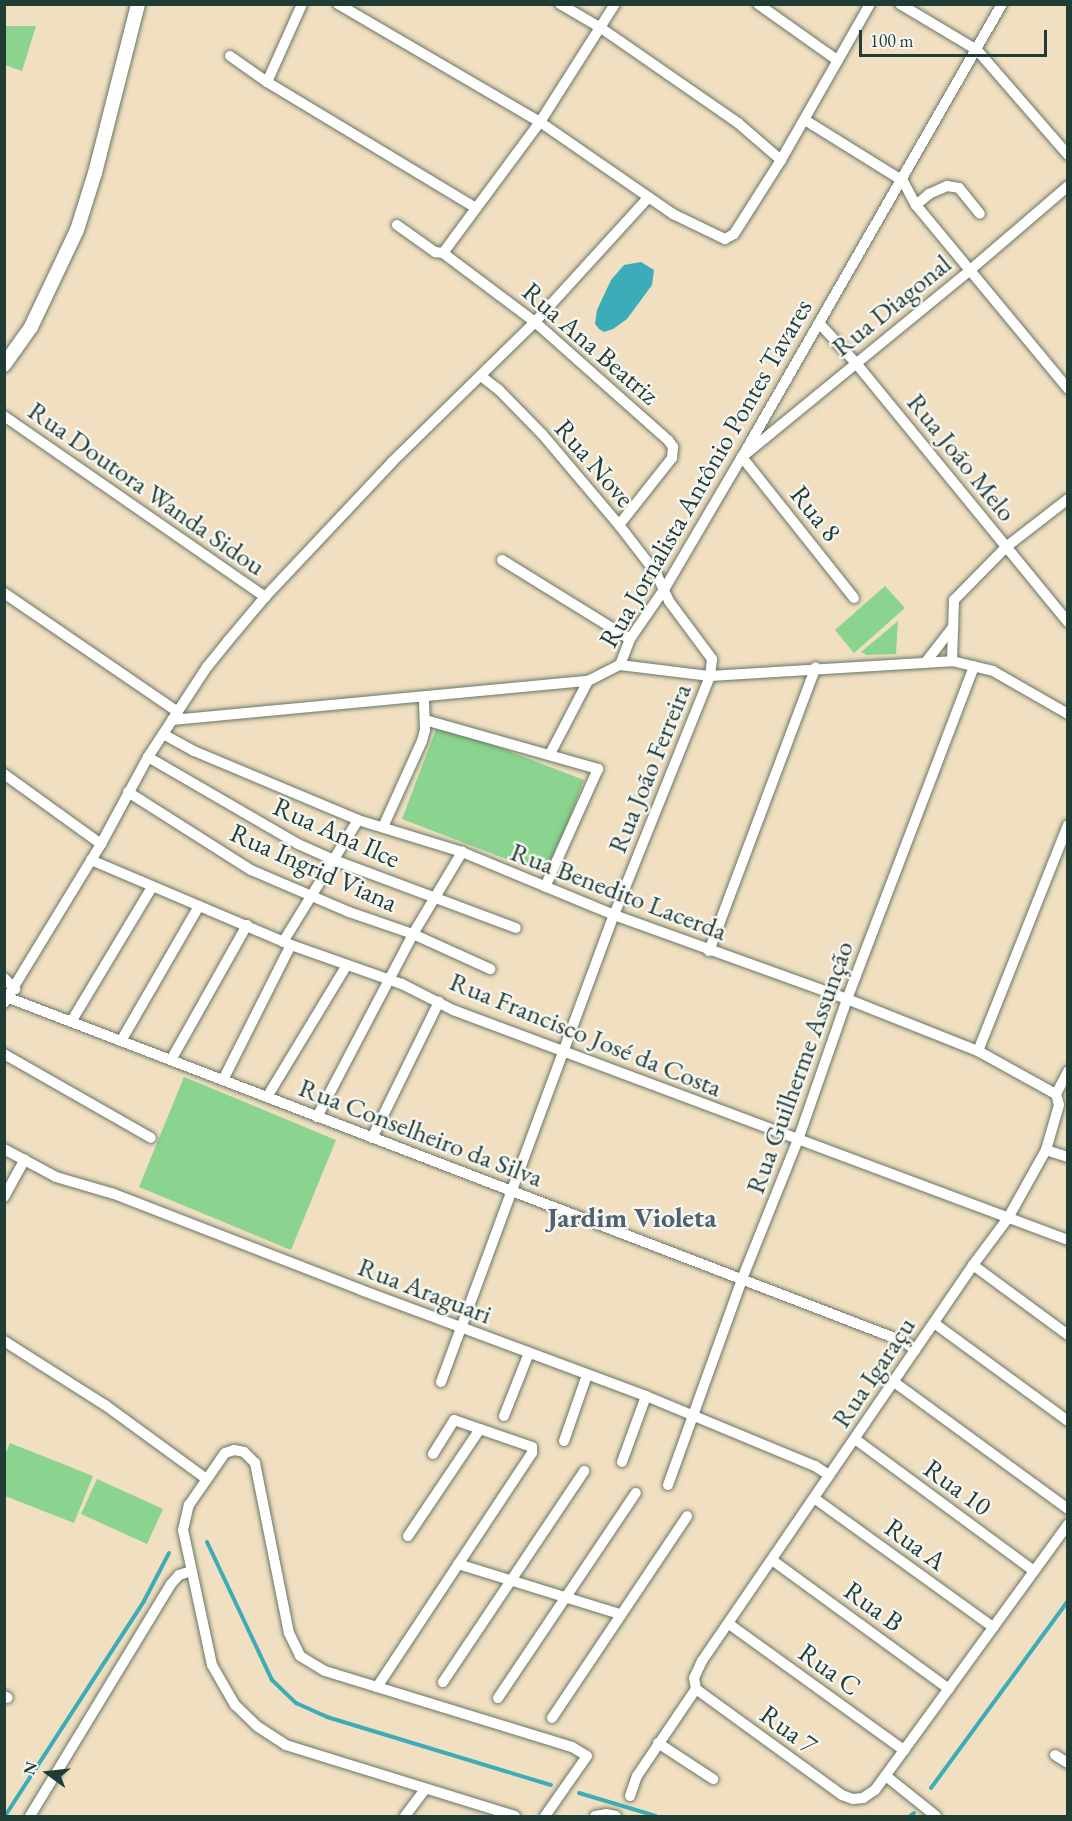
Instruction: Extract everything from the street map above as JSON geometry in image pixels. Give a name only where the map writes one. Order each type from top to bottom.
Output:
[{"type":"main road","points":[[4,365],[31,327],[77,230],[95,173],[138,4]]},
{"type":"street","points":[[267,82],[302,4]]},
{"type":"street","points":[[338,4],[540,122],[673,214],[725,239],[734,234],[806,120],[837,60],[870,4]]},
{"type":"street","points":[[560,4],[601,28],[738,123],[781,160]]},
{"type":"street","points":[[443,252],[540,122],[615,4]]},
{"type":"street","points":[[758,4],[837,60]]},
{"type":"street","points":[[900,4],[977,50],[1068,155]]},
{"type":"street","name":"Rua Jornalista Antônio Pontes Tavares","points":[[175,716],[423,698],[588,681],[620,665],[630,639],[665,588],[742,457],[903,181],[1002,4]]},
{"type":"street","points":[[230,56],[267,82],[476,208]]},
{"type":"street","points":[[806,120],[903,181],[916,205],[1068,389]]},
{"type":"street","points":[[916,205],[929,194],[947,186],[959,188],[980,214]]},
{"type":"street","name":"Rua Diagonal","points":[[742,457],[855,362],[969,271],[1068,186]]},
{"type":"street","points":[[10,997],[101,844],[148,757],[207,667],[265,597],[396,457],[535,322],[648,198]]},
{"type":"street","name":"Rua Ana Beatriz","points":[[397,225],[435,252],[443,252],[535,322],[669,440],[673,447],[672,458],[619,525]]},
{"type":"street","name":"Rua João Melo","points":[[819,323],[855,362],[1068,622]]},
{"type":"street","name":"Rua Nove","points":[[481,376],[499,390],[542,434],[619,525],[665,588],[669,601],[712,659],[710,676]]},
{"type":"street","name":"Rua Doutora Wanda Sidou","points":[[4,416],[265,597]]},
{"type":"street","name":"Rua 8","points":[[742,457],[854,598]]},
{"type":"street","points":[[952,661],[954,600],[1006,547],[1068,499]]},
{"type":"street","points":[[502,560],[630,639]]},
{"type":"street","points":[[4,593],[175,716]]},
{"type":"street","points":[[925,663],[953,627]]},
{"type":"street","points":[[620,665],[710,676],[816,667],[952,661],[993,671],[1068,714]]},
{"type":"street","name":"Rua Guilherme Assunção","points":[[668,1485],[742,1279],[798,1140],[847,999],[975,666]]},
{"type":"street","points":[[709,951],[816,667]]},
{"type":"street","name":"Rua João Ferreira","points":[[441,1382],[565,1054],[614,915],[710,676]]},
{"type":"street","points":[[550,754],[588,681]]},
{"type":"street","points":[[383,827],[423,741],[425,720],[423,698]]},
{"type":"street","points":[[425,720],[598,769],[545,887]]},
{"type":"street","name":"Rua Benedito Lacerda","points":[[163,734],[194,751],[358,820],[462,852],[614,915],[847,999],[978,1051],[1061,1102]]},
{"type":"street","name":"Rua Ana Ilce","points":[[148,757],[266,828],[334,860],[516,928]]},
{"type":"street","points":[[4,774],[101,844]]},
{"type":"street","name":"Rua Ingrid Viana","points":[[128,792],[233,860],[310,896],[413,934],[490,969]]},
{"type":"street","points":[[223,1080],[310,896],[358,820]]},
{"type":"street","points":[[978,1051],[1068,825]]},
{"type":"street","points":[[317,1117],[413,934],[462,852]]},
{"type":"street","name":"Rua Francisco José da Costa","points":[[91,861],[287,943],[389,980],[453,1010],[565,1054],[1068,1240]]},
{"type":"street","points":[[71,1022],[152,887]]},
{"type":"street","points":[[121,1041],[199,906]]},
{"type":"street","points":[[171,1060],[247,926]]},
{"type":"street","points":[[267,1097],[346,965]]},
{"type":"street","points":[[4,978],[10,997]]},
{"type":"street","name":"Rua Conselheiro da Silva","points":[[10,997],[905,1342],[915,1350]]},
{"type":"street","points":[[372,1138],[440,1002]]},
{"type":"street","points":[[4,1054],[151,1138]]},
{"type":"street","name":"Rua Igaraçu","points":[[696,1689],[694,1684],[696,1671],[973,1265],[1008,1218],[1046,1150],[1068,1071]]},
{"type":"street","name":"Rua Araguari","points":[[4,1149],[56,1177],[114,1194],[646,1396],[830,1474]]},
{"type":"street","points":[[1046,1150],[1068,1157]]},
{"type":"street","points":[[4,1197],[25,1159]]},
{"type":"street","points":[[973,1265],[1068,1335]]},
{"type":"street","points":[[934,1323],[1068,1421]]},
{"type":"street","points":[[4,1341],[95,1399],[205,1478]]},
{"type":"street","points":[[504,1416],[529,1353]]},
{"type":"street","points":[[564,1441],[587,1375]]},
{"type":"street","points":[[894,1382],[1068,1509]]},
{"type":"street","points":[[622,1462],[646,1396]]},
{"type":"street","points":[[377,1687],[533,1451],[530,1446],[454,1420],[433,1454]]},
{"type":"street","points":[[408,1536],[480,1428]]},
{"type":"street","name":"Rua 10","points":[[855,1439],[1034,1571]]},
{"type":"street","points":[[515,1816],[286,1745],[246,1717],[226,1693],[212,1665],[184,1538],[184,1521],[189,1505],[205,1478],[225,1453],[239,1451],[252,1458],[289,1633],[295,1649],[316,1667],[572,1747],[586,1756],[545,1816]]},
{"type":"street","points":[[443,1682],[584,1471]]},
{"type":"street","points":[[498,1698],[636,1493]]},
{"type":"street","name":"Rua A","points":[[814,1498],[993,1627]]},
{"type":"street","points":[[552,1718],[687,1516]]},
{"type":"street","points":[[936,1816],[924,1813],[885,1776],[1068,1524]]},
{"type":"street","name":"Rua B","points":[[772,1560],[949,1689]]},
{"type":"street","points":[[458,1564],[620,1614]]},
{"type":"street","points":[[30,1816],[171,1584],[179,1575],[191,1571]]},
{"type":"street","name":"Rua C","points":[[729,1624],[904,1750]]},
{"type":"street","points":[[630,1796],[637,1776],[696,1689]]},
{"type":"street","name":"Rua 7","points":[[696,1689],[842,1795],[858,1800],[875,1790],[885,1776]]},
{"type":"street","points":[[658,1743],[713,1779]]},
{"type":"street","points":[[1055,1755],[1068,1763]]},
{"type":"street","points":[[405,1816],[425,1789]]},
{"type":"street","points":[[596,1816],[606,1814],[616,1816]]},
{"type":"green space","points":[[5,26],[36,26],[22,71],[5,65]]},
{"type":"green space","points":[[885,586],[905,608],[854,653],[835,630]]},
{"type":"green space","points":[[898,621],[896,654],[867,655],[861,652]]},
{"type":"green space","points":[[438,724],[584,780],[548,875],[402,819]]},
{"type":"green space","points":[[184,1077],[336,1140],[291,1250],[139,1187]]},
{"type":"green space","points":[[10,1443],[93,1476],[74,1523],[5,1496],[5,1455]]},
{"type":"green space","points":[[97,1479],[163,1509],[147,1544],[81,1514]]},
{"type":"water","points":[[641,262],[654,270],[652,285],[627,319],[613,329],[604,332],[595,324],[597,310],[611,280],[624,265]]},
{"type":"waterway","points":[[207,1542],[272,1680],[296,1703],[327,1717],[551,1785]]},
{"type":"waterway","points":[[5,1816],[144,1601],[169,1553]]},
{"type":"waterway","points":[[931,1788],[1068,1601]]},
{"type":"waterway","points":[[579,1793],[656,1816]]},
{"type":"waterway","points":[[910,1816],[914,1813]]},
{"type":"district","name":"Jardim Violeta","points":[[632,1217]]}]
